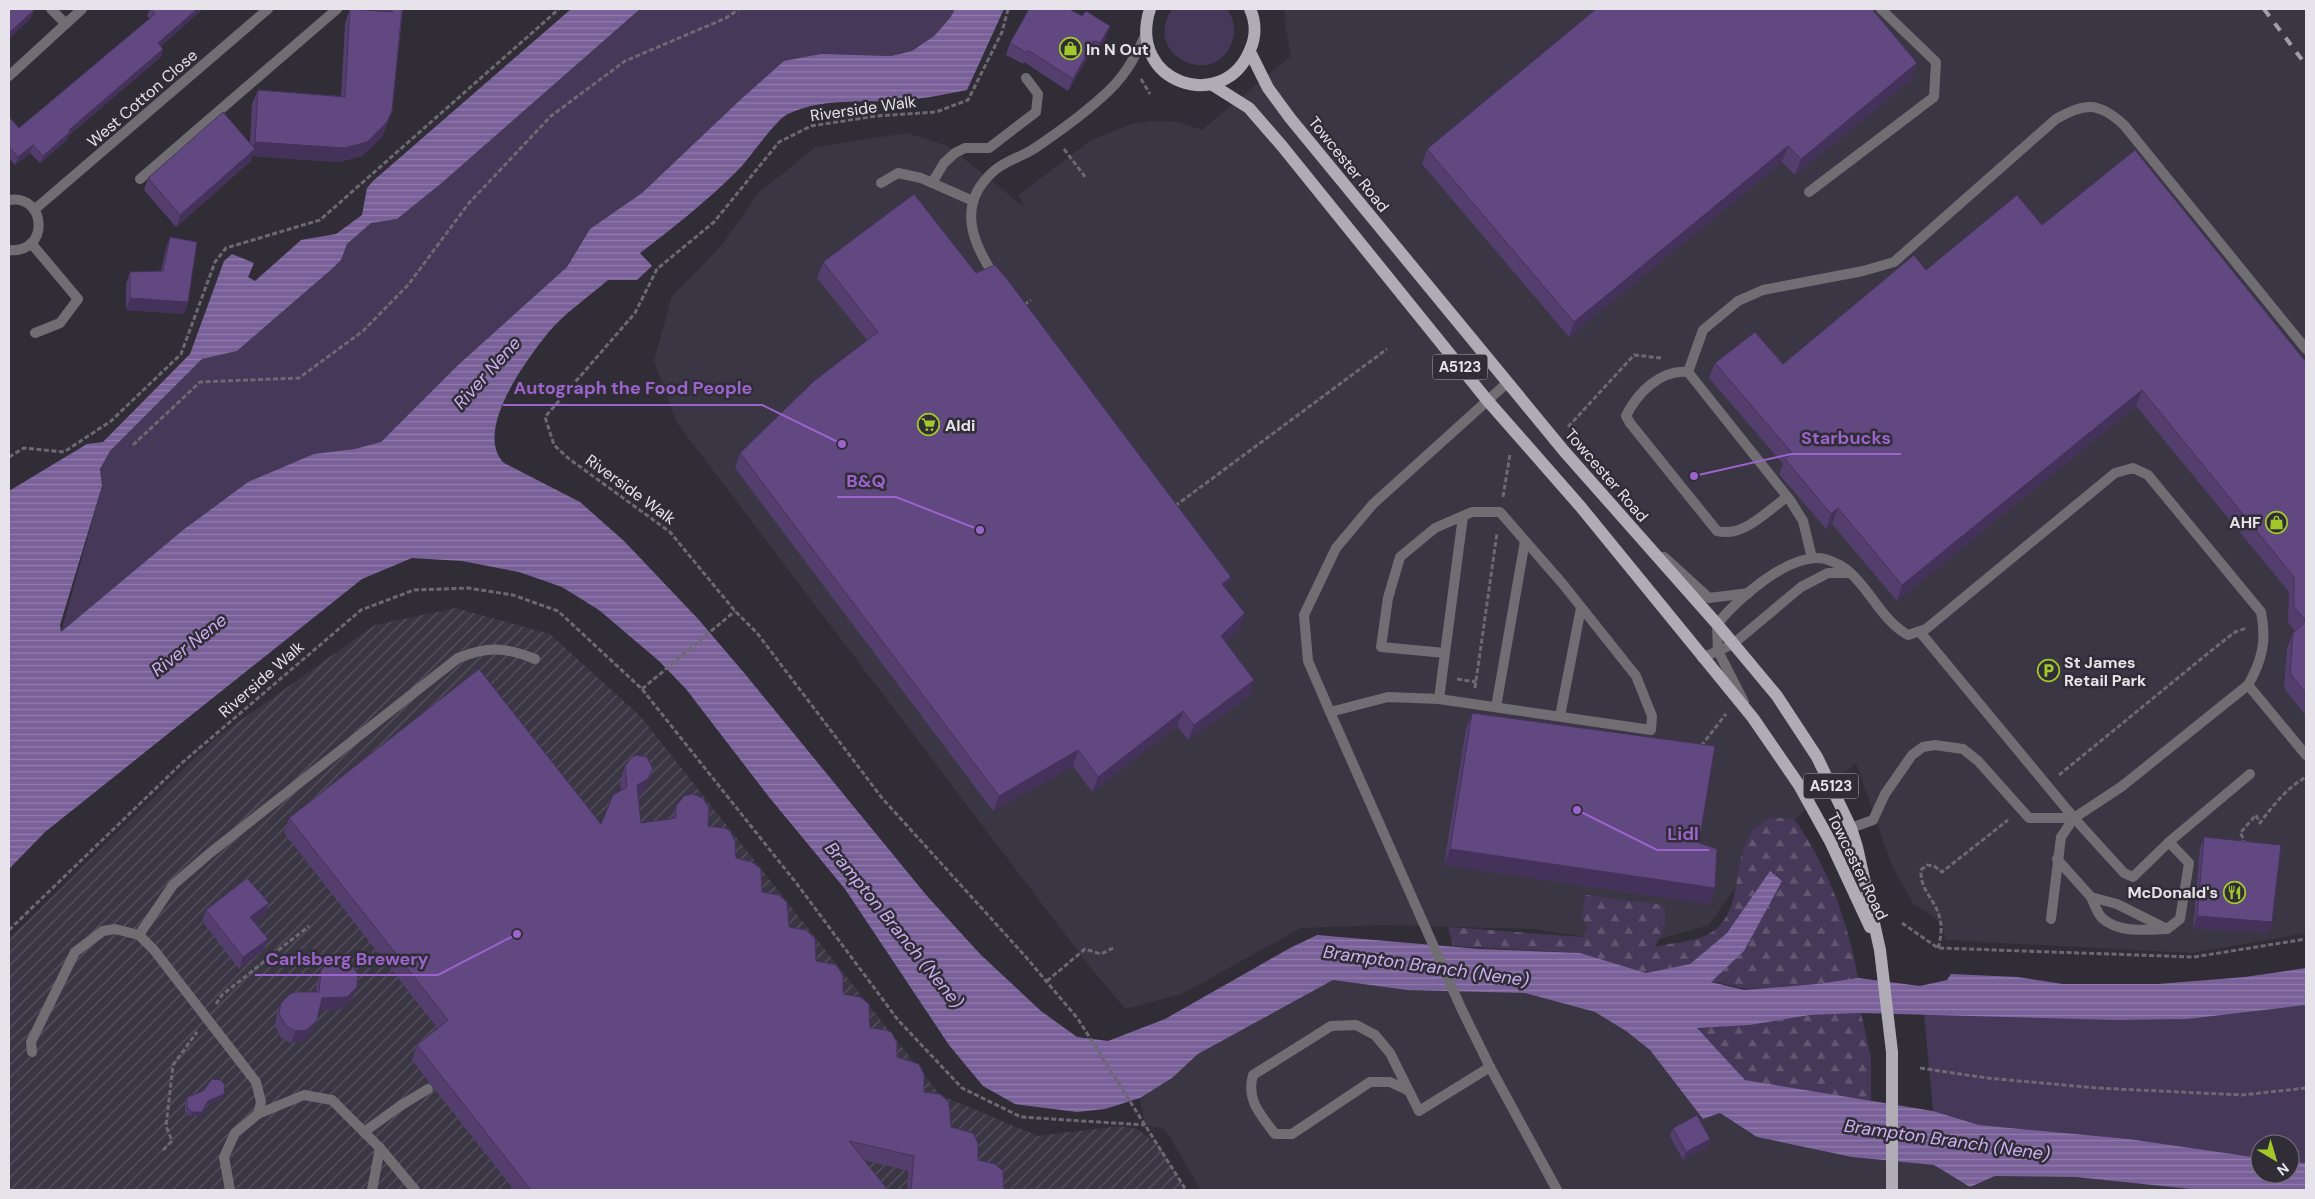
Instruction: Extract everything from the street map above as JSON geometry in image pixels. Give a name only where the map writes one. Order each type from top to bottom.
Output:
[{"type":"main road","points":[[1150,9],[1145,23],[1148,50],[1163,72],[1186,84],[1211,84],[1223,80],[1245,63],[1253,43],[1254,24],[1250,9]]},
{"type":"main road","name":"Towcester Road","points":[[1250,52],[1268,88],[1290,118],[1507,383],[1626,523],[1717,624],[1777,696],[1817,757],[1851,828],[1880,950],[1892,1052],[1892,1188]]},
{"type":"main road","name":"Towcester Road","points":[[1211,84],[1249,108],[1487,400],[1580,506],[1702,658],[1753,718],[1799,785],[1830,841],[1880,950]]},
{"type":"street","points":[[52,9],[66,24]]},
{"type":"street","points":[[9,76],[82,9]]},
{"type":"street","name":"West Cotton Close","points":[[34,210],[268,9]]},
{"type":"street","points":[[140,179],[337,9]]},
{"type":"street","points":[[1254,24],[1257,9]]},
{"type":"street","points":[[1809,192],[1934,97],[1936,62],[1881,9]]},
{"type":"street","points":[[1004,288],[982,257],[970,227],[973,201],[982,184],[996,169],[1030,151],[1102,97],[1128,70],[1145,36]]},
{"type":"street","points":[[932,183],[944,164],[955,152],[965,148],[989,148],[1036,112],[1038,94],[1026,78]]},
{"type":"street","points":[[1688,372],[1703,330],[1738,301],[1763,290],[1863,271],[1894,262],[2056,119],[2073,109],[2089,106],[2101,108],[2112,114],[2124,126],[2306,349]]},
{"type":"street","points":[[881,183],[898,173],[932,183],[973,201]]},
{"type":"street","points":[[9,200],[23,201],[34,210],[39,225],[37,234],[31,243],[23,249],[9,250]]},
{"type":"street","points":[[31,243],[78,299],[60,323],[35,333]]},
{"type":"street","points":[[1787,497],[1742,530],[1725,533],[1717,531],[1630,424],[1626,416],[1633,402],[1646,389],[1676,371],[1688,372],[1787,497],[1803,521],[1812,558]]},
{"type":"street","points":[[1507,383],[1373,504],[1336,548],[1304,615],[1308,661],[1425,928],[1490,1066],[1557,1190]]},
{"type":"street","points":[[1753,718],[1718,651],[1717,624],[1734,604],[1787,566],[1812,558],[1820,558],[1835,563],[1849,573],[1894,628],[1908,636],[1920,632],[2090,491],[2115,473],[2133,468],[2148,475],[2261,612],[2265,628],[2260,665],[2248,685],[2121,787],[2074,818],[2061,837],[2057,859],[2052,919]]},
{"type":"street","points":[[1330,712],[1388,697],[1439,699],[1651,730],[1652,716],[1636,676],[1500,512],[1472,512],[1435,528],[1400,557],[1386,608],[1381,647],[1445,653]]},
{"type":"street","points":[[1439,699],[1463,516]]},
{"type":"street","points":[[1626,523],[1709,598],[1749,593]]},
{"type":"street","points":[[1496,706],[1525,541]]},
{"type":"street","points":[[1702,658],[1733,644],[1802,587],[1828,573],[1849,573]]},
{"type":"street","points":[[1560,716],[1581,608]]},
{"type":"street","points":[[1920,632],[2048,784],[2074,818],[2124,873],[2133,877],[2169,842],[2250,774]]},
{"type":"street","points":[[138,935],[173,885],[210,853],[458,658],[479,650],[498,648],[535,659]]},
{"type":"street","points":[[2248,685],[2306,755]]},
{"type":"street","points":[[1851,828],[1873,820],[1885,794],[1912,755],[1923,746],[1963,749],[1978,761],[2030,818],[2074,818]]},
{"type":"street","points":[[2057,859],[2091,897],[2101,916],[2115,927],[2146,930],[2167,929],[2180,919],[2188,863],[2169,842]]},
{"type":"street","points":[[2091,897],[2117,904],[2167,929]]},
{"type":"street","points":[[32,1052],[31,1042],[75,952],[103,931],[115,929],[138,935],[154,950],[256,1082],[261,1102],[258,1114]]},
{"type":"street","points":[[1407,1090],[1390,1082],[1370,1082],[1292,1134],[1275,1134],[1257,1110],[1249,1088],[1253,1075],[1331,1026],[1356,1025],[1375,1035],[1390,1053],[1407,1090],[1419,1110],[1490,1066]]},
{"type":"street","points":[[364,1132],[400,1106],[428,1089]]},
{"type":"street","points":[[230,1190],[224,1157],[234,1133],[258,1114],[304,1095],[332,1100],[380,1148],[415,1190]]},
{"type":"street","points":[[372,1190],[380,1148]]},
{"type":"path","points":[[9,457],[24,448],[64,452],[111,421],[181,354],[215,262],[226,248],[320,220],[559,9]]},
{"type":"path","points":[[132,445],[200,382],[299,378],[363,331],[408,285],[469,203],[551,116],[625,61],[726,18],[739,9]]},
{"type":"path","name":"Riverside Walk","points":[[735,611],[670,532],[568,458],[554,445],[546,417],[635,313],[657,269],[714,222],[779,142],[811,126],[876,116],[936,112],[968,100],[1002,32],[1008,9]]},
{"type":"path","points":[[1021,307],[1031,300]]},
{"type":"path","points":[[1175,506],[1387,349]]},
{"type":"path","points":[[1568,427],[1634,356],[1692,361]]},
{"type":"path","name":"Riverside Walk","points":[[9,930],[182,762],[361,610],[414,590],[468,588],[513,595],[558,611],[642,689],[797,884],[898,1020],[962,1088],[1021,1117],[1145,1125]]},
{"type":"path","points":[[642,689],[735,611],[757,633],[882,798],[1047,981],[1078,1019],[1186,1190]]},
{"type":"path","points":[[2048,784],[2235,632],[2248,627],[2265,628]]},
{"type":"path","points":[[2241,853],[2244,839],[2240,833],[2256,815],[2260,823],[2274,804],[2306,777]]},
{"type":"path","points":[[1938,948],[1942,935],[1940,912],[1921,878],[1921,870],[1927,865],[1934,866],[1942,872],[2020,809]]},
{"type":"path","points":[[1902,923],[1938,948],[2194,957],[2306,939]]},
{"type":"path","points":[[1047,981],[1085,949],[1101,954],[1113,948]]},
{"type":"path","points":[[1920,1068],[1987,1078],[2097,1088],[2242,1095],[2306,1088]]},
{"type":"shaded area","points":[[1285,9],[2306,9],[2306,933],[2192,953],[1946,940],[1941,923],[1913,903],[1892,866],[1856,763],[1759,853],[1709,925],[1639,945],[1533,929],[1382,925],[1301,928],[1182,994],[1125,1009],[1083,958],[677,423],[654,361],[672,296],[722,245],[759,192],[816,147],[907,133],[948,146],[1025,208],[1018,195],[1091,140],[1132,124],[1153,121],[1178,122],[1202,130],[1291,56],[1285,23]]},
{"type":"shaded area","points":[[456,608],[550,634],[641,717],[940,1095],[1038,1136],[1120,1126],[1137,1129],[1159,1146],[1186,1190],[9,1190],[9,939],[213,740],[375,625]]},
{"type":"shaded area","points":[[1333,980],[1407,990],[1525,993],[1595,1012],[1626,1031],[1650,1050],[1703,1119],[1720,1113],[1757,1137],[1852,1157],[1934,1165],[1970,1187],[1995,1176],[2075,1177],[2201,1190],[1201,1190],[1165,1129],[1145,1125],[1140,1098],[1172,1078],[1198,1054]]},
{"type":"green space","points":[[640,9],[955,9],[950,18],[934,36],[912,51],[891,56],[863,55],[739,101],[642,193],[590,229],[567,267],[457,366],[381,442],[248,482],[183,530],[61,632],[102,486],[100,469],[110,451],[202,359],[237,351],[333,268],[341,260],[347,244],[371,222],[397,218],[444,181]]},
{"type":"green space","points":[[1172,9],[1227,9],[1233,21],[1234,33],[1232,42],[1223,56],[1211,64],[1197,65],[1184,61],[1173,53],[1166,41],[1165,26]]},
{"type":"green space","points":[[1772,817],[1795,820],[1807,838],[1835,896],[1849,936],[1858,978],[1817,984],[1747,989],[1711,981],[1744,951],[1770,871],[1727,933],[1690,964],[1646,973],[1580,953],[1453,946],[1448,927],[1583,937],[1588,927],[1581,916],[1586,895],[1664,905],[1665,923],[1655,947],[1689,941],[1707,935],[1719,926],[1733,902],[1741,859],[1751,833],[1760,824]]},
{"type":"green space","points":[[2306,1005],[2306,1163],[2300,1163],[2300,1134],[2250,1134],[2250,1157],[2129,1139],[1979,1125],[1933,1111],[1924,1013],[2116,1020],[2188,1019]]},
{"type":"green space","points":[[1861,1013],[1871,1058],[1871,1101],[1745,1080],[1696,1028],[1750,1025],[1810,1015]]},
{"type":"water","points":[[571,9],[640,9],[444,181],[397,219],[371,223],[347,244],[341,260],[333,268],[237,351],[202,359],[110,451],[100,469],[102,486],[60,625],[61,632],[183,530],[248,482],[314,454],[355,449],[381,442],[457,366],[567,267],[590,229],[642,193],[784,61],[821,54],[891,56],[912,51],[934,36],[950,18],[955,9],[1004,9],[967,90],[899,101],[819,104],[803,108],[783,117],[726,181],[640,253],[652,266],[637,280],[608,280],[554,326],[527,360],[516,378],[498,415],[495,433],[496,450],[504,463],[580,502],[624,541],[699,620],[927,896],[981,955],[1041,1011],[1077,1037],[1108,1041],[1165,1019],[1290,948],[1317,935],[1479,949],[1580,953],[1646,973],[1690,964],[1727,933],[1770,871],[1782,881],[1744,951],[1711,982],[1744,990],[1817,984],[1858,978],[1920,986],[1947,980],[1951,974],[2017,977],[2063,984],[2158,984],[2245,977],[2306,968],[2306,1005],[2188,1019],[2116,1020],[1861,1013],[1810,1015],[1750,1025],[1697,1028],[1745,1080],[1933,1111],[1979,1125],[2129,1139],[2250,1157],[2250,1184],[2300,1184],[2300,1163],[2306,1163],[2306,1190],[2201,1190],[2075,1177],[1995,1176],[1970,1187],[1934,1165],[1852,1157],[1757,1137],[1720,1113],[1703,1119],[1650,1050],[1626,1031],[1595,1012],[1525,993],[1407,990],[1333,980],[1198,1054],[1172,1078],[1140,1098],[1105,1109],[1077,1112],[1015,1104],[983,1086],[949,1045],[845,889],[769,797],[686,689],[659,661],[599,610],[562,587],[519,572],[462,561],[412,558],[362,579],[45,832],[9,869],[9,491],[87,444],[103,442],[190,354],[224,261],[232,254],[254,263],[248,277],[255,281],[301,240],[336,234],[362,215],[367,188]]},
{"type":"building","points":[[9,9],[33,9],[34,10],[9,33]]},
{"type":"building","points":[[151,9],[197,9],[158,43],[163,49],[69,130],[70,132],[43,156],[33,145],[18,157],[9,147],[9,117],[19,128],[155,14]]},
{"type":"building","points":[[350,9],[393,12],[390,9],[402,9],[392,111],[387,122],[367,142],[344,148],[255,142],[258,90],[345,97]]},
{"type":"building","name":"In N Out","points":[[1029,9],[1069,9],[1082,16],[1086,11],[1110,26],[1100,43],[1094,41],[1073,79],[1028,50],[1027,53],[1010,43]]},
{"type":"building","points":[[1596,9],[1872,9],[1917,63],[1801,159],[1788,146],[1574,322],[1427,149]]},
{"type":"building","points":[[223,112],[255,149],[180,215],[148,178]]},
{"type":"building","points":[[2135,150],[2306,362],[2306,621],[2294,607],[2294,577],[2142,390],[1902,585],[1838,508],[1831,514],[1785,459],[1792,453],[1715,363],[1755,332],[1783,364],[1914,255],[1926,270],[2017,195],[2042,225]]},
{"type":"building","points":[[914,194],[976,273],[995,265],[1007,279],[1231,577],[1222,584],[1245,613],[1221,636],[1254,680],[1194,725],[1183,711],[1098,777],[1078,750],[999,796],[740,453],[814,381],[878,332],[823,262]]},
{"type":"building","points":[[170,237],[197,242],[188,302],[130,298],[130,272],[163,271]]},
{"type":"building","points":[[2306,621],[2306,694],[2290,673],[2293,633]]},
{"type":"building","points":[[479,669],[601,824],[613,795],[627,787],[625,766],[636,755],[647,757],[653,769],[648,779],[637,785],[641,823],[676,818],[676,806],[684,796],[692,794],[703,798],[709,808],[708,826],[725,828],[730,831],[735,841],[736,858],[752,862],[761,869],[762,892],[779,895],[787,902],[789,927],[806,930],[815,938],[816,961],[833,964],[838,967],[843,976],[843,994],[860,997],[869,1004],[870,1028],[887,1030],[892,1033],[897,1043],[897,1057],[919,1064],[924,1074],[924,1092],[940,1094],[949,1102],[951,1127],[973,1133],[978,1143],[978,1160],[995,1164],[1003,1171],[1004,1190],[911,1190],[914,1156],[849,1141],[888,1190],[531,1190],[417,1045],[448,1020],[289,818]]},
{"type":"building","points":[[1472,713],[1715,746],[1699,843],[1717,849],[1715,888],[1450,849]]},
{"type":"building","name":"McDonald's","points":[[2204,837],[2281,845],[2272,922],[2197,916]]},
{"type":"building","points":[[247,878],[269,903],[250,917],[268,939],[243,957],[206,910]]},
{"type":"building","points":[[341,959],[350,963],[358,974],[357,987],[347,997],[322,998],[317,1020],[307,1030],[295,1031],[286,1026],[279,1014],[281,1003],[290,994],[296,992],[319,992],[321,970],[330,961]]},
{"type":"building","points":[[212,1079],[221,1080],[225,1085],[224,1094],[208,1101],[202,1112],[192,1112],[187,1108],[187,1097],[203,1091]]},
{"type":"building","points":[[1697,1115],[1710,1139],[1686,1152],[1673,1128]]},
{"type":"railway","points":[[2264,9],[2306,65]]},
{"type":"place","name":"In N Out","points":[[1070,49]]},
{"type":"place","name":"Aldi","points":[[929,425]]},
{"type":"place","name":"Autograph the Food People","points":[[842,444]]},
{"type":"place","name":"Starbucks","points":[[1694,476]]},
{"type":"place","name":"AHF","points":[[2277,522]]},
{"type":"place","name":"B&Q","points":[[980,530]]},
{"type":"place","name":"St James Retail Park","points":[[2048,671]]},
{"type":"place","name":"Lidl","points":[[1577,810]]},
{"type":"place","name":"McDonald's","points":[[2234,892]]},
{"type":"place","name":"Carlsberg Brewery","points":[[517,934]]},
{"type":"water label","name":"River Nene","points":[[487,373]]},
{"type":"water label","name":"River Nene","points":[[189,645]]},
{"type":"water label","name":"Brampton Branch (Nene)","points":[[894,925]]},
{"type":"water label","name":"Brampton Branch (Nene)","points":[[1426,966]]},
{"type":"water label","name":"Brampton Branch (Nene)","points":[[1947,1140]]}]
